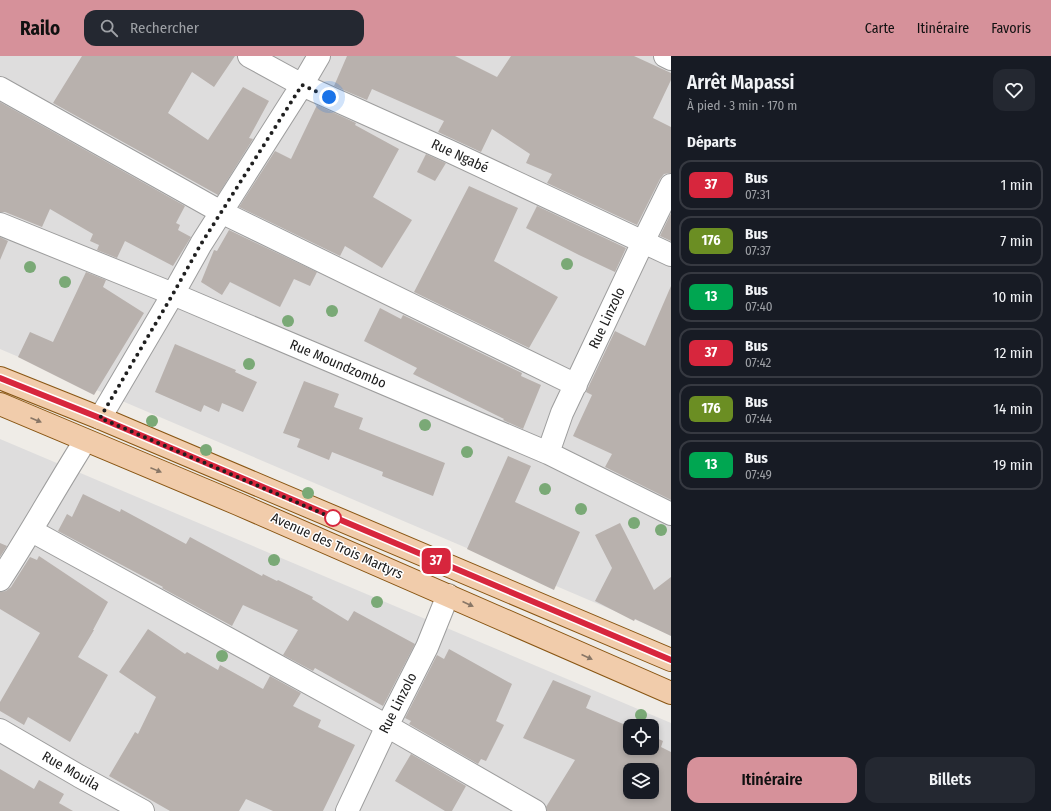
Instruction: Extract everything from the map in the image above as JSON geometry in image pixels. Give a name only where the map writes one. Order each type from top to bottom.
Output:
[{"type":"main road","name":"Avenue des Trois Martyrs","points":[[0,378],[100,418],[671,660]]},
{"type":"main road","name":"Avenue des Trois Martyrs","points":[[0,404],[238,504],[671,693]]},
{"type":"street","name":"Rue Ngabé","points":[[249,56],[302,85],[449,151],[671,255]]},
{"type":"street","points":[[100,418],[201,244],[319,56]]},
{"type":"street","points":[[665,56],[671,59]]},
{"type":"street","points":[[0,88],[221,212],[576,385]]},
{"type":"street","name":"Rue Linzolo","points":[[548,453],[562,413],[671,185]]},
{"type":"street","name":"Rue Moundzombo","points":[[0,224],[173,294],[548,453],[671,514]]},
{"type":"street","points":[[0,580],[32,531],[85,441]]},
{"type":"street","points":[[32,531],[387,726],[535,811]]},
{"type":"street","name":"Rue Linzolo","points":[[347,811],[387,726],[427,647],[448,595]]},
{"type":"street","name":"Rue Mouila","points":[[0,730],[143,811]]},
{"type":"shaded area","points":[[0,56],[671,56],[671,635],[0,349]]},
{"type":"shaded area","points":[[0,439],[671,723],[671,811],[0,811]]},
{"type":"building","points":[[82,56],[235,56],[214,87],[192,72],[168,113],[208,140],[243,87],[269,101],[249,138],[253,139],[218,195],[53,103]]},
{"type":"building","points":[[347,56],[455,56],[497,77],[511,56],[634,56],[671,73],[671,80],[653,118],[671,127],[671,173],[664,174],[660,179],[637,225],[547,183],[552,174],[526,163],[530,154],[492,129],[481,152],[438,132],[444,121],[372,89],[367,100],[334,86]]},
{"type":"building","points":[[0,102],[185,206],[176,223],[180,225],[178,230],[191,237],[173,266],[125,241],[117,258],[97,250],[99,245],[90,241],[93,234],[50,209],[42,227],[5,212],[0,212]]},
{"type":"building","points":[[317,105],[356,123],[355,125],[399,149],[373,197],[412,220],[382,268],[345,246],[340,256],[239,207],[275,151],[291,159]]},
{"type":"building","points":[[426,154],[446,163],[435,181],[417,172]]},
{"type":"building","points":[[469,186],[518,208],[494,261],[558,297],[529,348],[414,292]]},
{"type":"building","points":[[537,206],[626,248],[615,272],[526,228]]},
{"type":"building","points":[[671,213],[671,241],[660,236]]},
{"type":"building","points":[[229,230],[317,272],[310,286],[294,279],[280,307],[230,282],[222,295],[201,282],[214,250],[217,251]]},
{"type":"building","points":[[0,237],[8,241],[0,260]]},
{"type":"building","points":[[86,272],[106,280],[103,287],[144,313],[94,395],[18,357],[30,332],[53,342]]},
{"type":"building","points":[[671,286],[671,500],[605,467],[612,454],[573,436],[592,395],[586,392],[615,331],[645,346]]},
{"type":"building","points":[[380,308],[401,319],[403,315],[522,373],[521,376],[541,385],[523,429],[413,374],[417,368],[364,341]]},
{"type":"building","points":[[175,344],[236,370],[235,372],[257,382],[243,412],[222,403],[219,412],[204,405],[201,412],[155,392]]},
{"type":"building","points":[[304,381],[339,394],[334,407],[363,418],[359,429],[445,463],[433,496],[382,476],[383,472],[332,452],[329,460],[297,447],[300,439],[283,433]]},
{"type":"building","points":[[508,456],[531,466],[515,502],[580,532],[554,590],[467,549]]},
{"type":"building","points":[[83,494],[120,512],[121,509],[186,544],[190,537],[262,576],[263,574],[277,581],[278,580],[313,597],[312,599],[348,621],[354,611],[415,644],[383,706],[315,668],[313,671],[283,655],[298,630],[243,605],[232,626],[58,531],[67,514],[72,517]]},
{"type":"building","points":[[620,523],[654,590],[671,577],[671,636],[635,619],[634,621],[595,601],[612,568],[595,535]]},
{"type":"building","points":[[0,543],[7,546],[0,557]]},
{"type":"building","points":[[39,556],[108,602],[78,657],[108,675],[70,742],[28,717],[24,725],[0,711],[0,702],[40,633],[0,609],[0,592],[6,591],[11,587],[30,557],[37,560]]},
{"type":"building","points":[[148,629],[185,654],[187,652],[218,670],[220,665],[263,689],[270,676],[301,693],[293,706],[321,720],[318,727],[355,745],[323,811],[273,811],[246,799],[239,811],[170,811],[109,776],[135,732],[138,734],[156,697],[119,672]]},
{"type":"building","points":[[449,649],[512,684],[496,721],[504,725],[486,761],[481,759],[478,764],[409,724],[411,721],[405,718],[437,655],[444,659]]},
{"type":"building","points":[[553,680],[591,696],[586,708],[623,724],[623,755],[659,755],[659,739],[663,741],[661,747],[671,752],[671,811],[547,811],[546,807],[575,760],[523,738]]},
{"type":"building","points":[[411,754],[466,786],[452,811],[445,811],[395,781]]},
{"type":"building","points":[[0,769],[34,789],[39,780],[64,794],[59,803],[73,811],[0,811]]},
{"type":"bus line","name":"37","points":[[0,378],[100,418],[671,660]]},
{"type":"route","points":[[329,97],[302,85],[201,244],[100,418],[333,518]]}]
